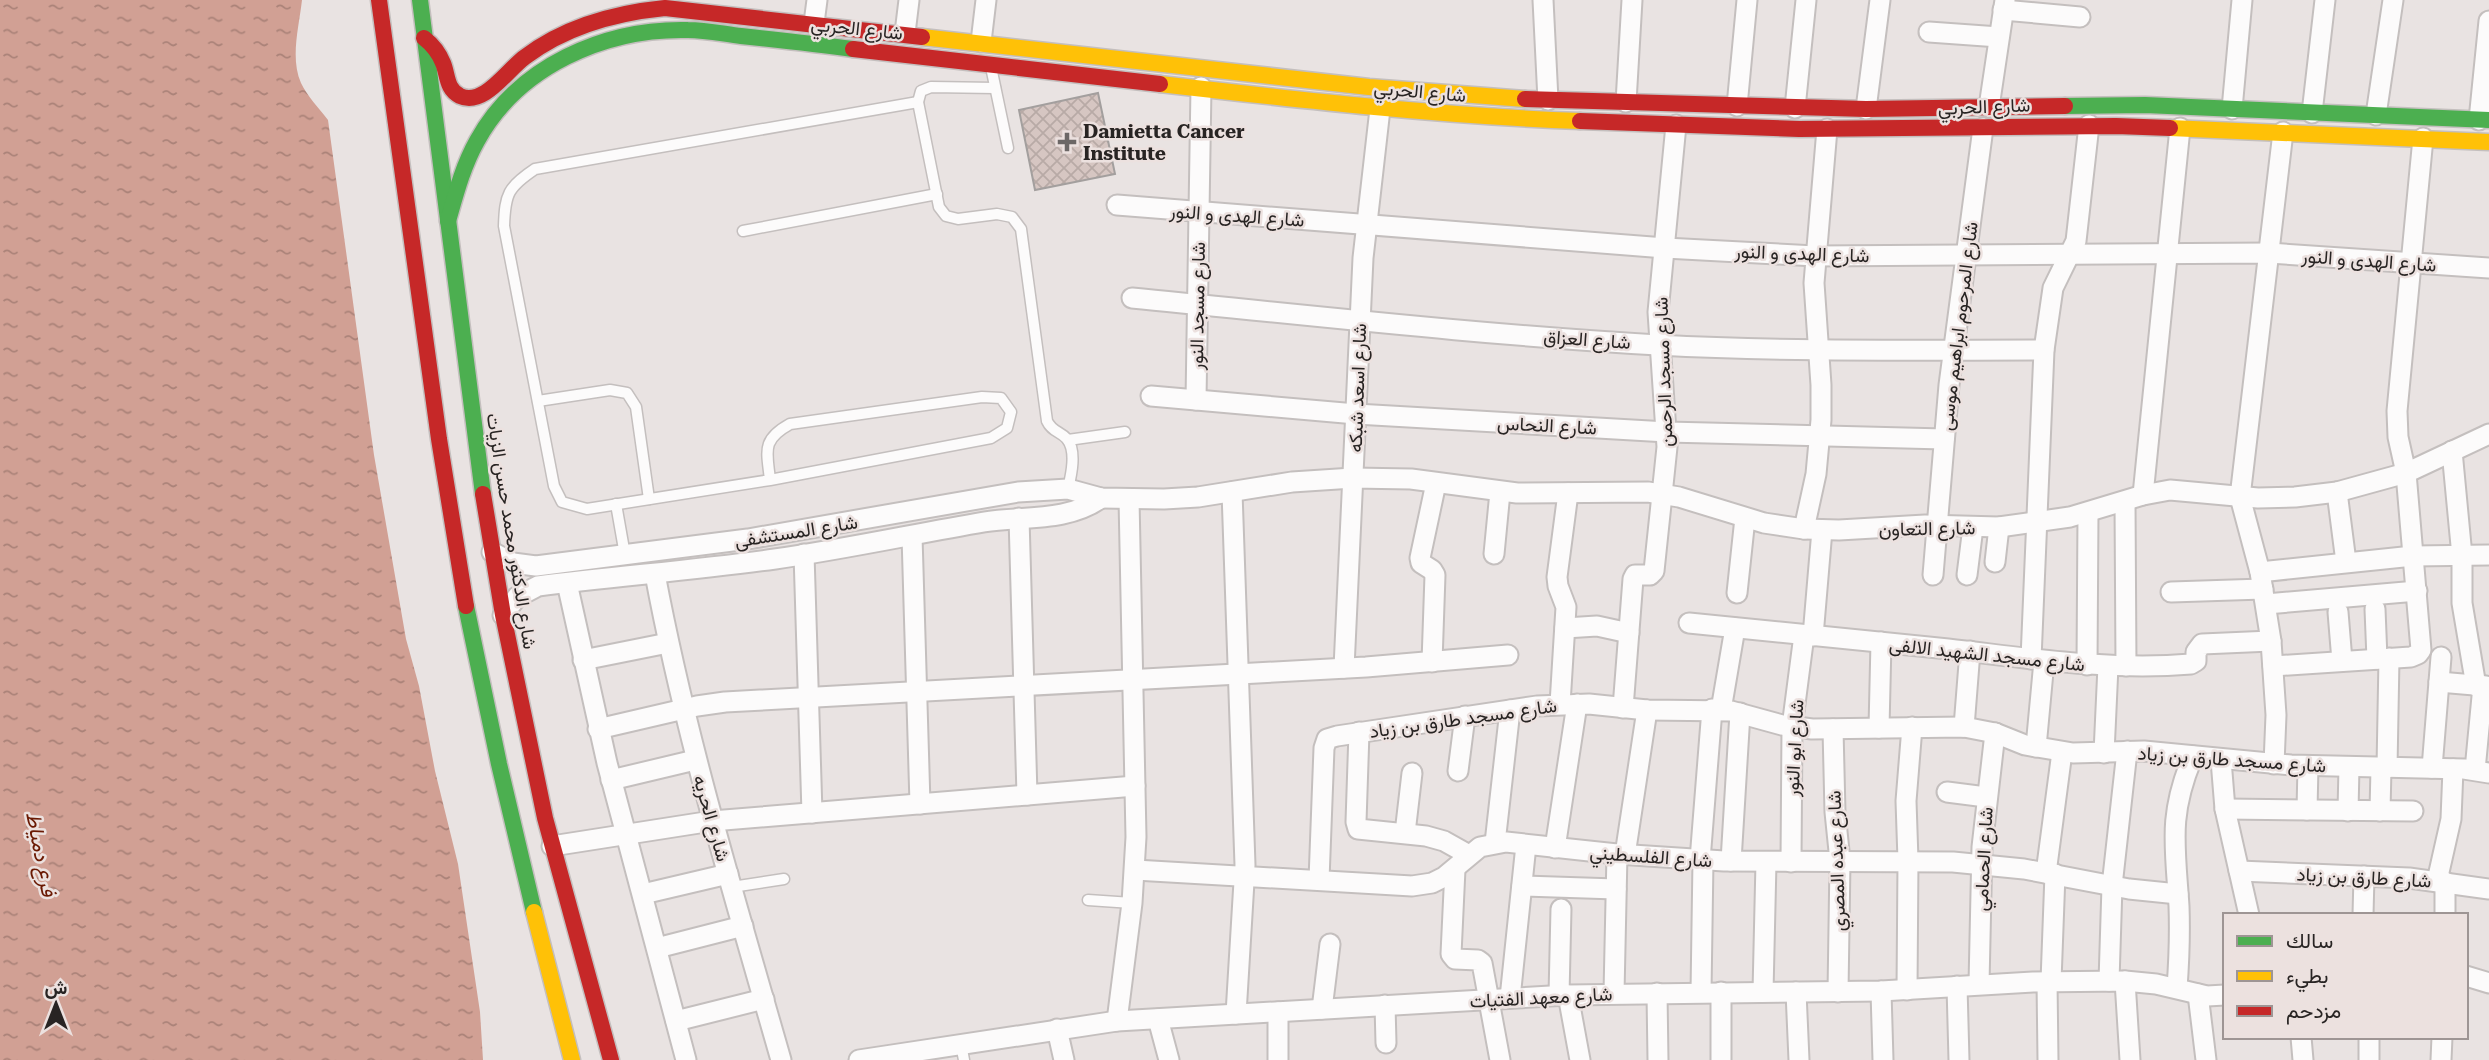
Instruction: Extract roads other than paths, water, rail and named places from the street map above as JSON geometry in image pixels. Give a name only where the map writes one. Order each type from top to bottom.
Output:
[{"type":"street","points":[[379,0],[462,584],[505,793],[572,1060]]},
{"type":"street","name":"شارع الدكتور محمد حسن الزيات","points":[[419,0],[477,457],[503,615],[552,846],[611,1060]]},
{"type":"street","points":[[814,23],[817,0]]},
{"type":"street","points":[[905,33],[909,0]]},
{"type":"street","points":[[981,42],[986,0]]},
{"type":"street","points":[[1543,0],[1548,100]]},
{"type":"street","points":[[1626,102],[1632,0]]},
{"type":"street","points":[[1737,106],[1746,0]]},
{"type":"street","points":[[1795,108],[1806,0]]},
{"type":"street","points":[[1866,109],[1880,0]]},
{"type":"street","points":[[2232,109],[2242,0]]},
{"type":"street","points":[[2312,113],[2325,0]]},
{"type":"street","points":[[2376,115],[2393,0]]},
{"type":"street","name":"شارع الحربي","points":[[424,38],[442,59],[449,87],[460,96],[474,99],[487,93],[513,66],[537,48],[592,20],[621,12],[696,5],[761,8],[814,23],[1369,87],[1548,100],[1866,109],[2145,105],[2484,120]]},
{"type":"street","points":[[1989,107],[2004,5],[2080,17]]},
{"type":"street","points":[[592,20],[599,41]]},
{"type":"street","points":[[2484,120],[2489,21]]},
{"type":"street","name":"شارع الحربي","points":[[448,221],[455,189],[467,159],[493,117],[515,92],[540,71],[569,54],[599,41],[643,31],[689,30],[1380,109],[1529,120],[1828,129],[2143,126],[2489,142]]},
{"type":"street","points":[[1929,32],[1999,37]]},
{"type":"street","name":"شارع مسجد النور","points":[[1196,400],[1202,87]]},
{"type":"street","points":[[2143,126],[2145,105]]},
{"type":"street","points":[[1715,126],[1717,106]]},
{"type":"street","name":"شارع اسعد شبكه","points":[[1344,668],[1366,225],[1380,109]]},
{"type":"street","name":"شارع مسجد الرحمن","points":[[1629,633],[1634,577],[1639,574],[1650,575],[1654,571],[1663,494],[1667,432],[1659,345],[1659,295],[1676,125]]},
{"type":"street","points":[[2036,747],[2037,523],[2044,350],[2053,288],[2077,234],[2089,125]]},
{"type":"street","name":"شارع المرحوم ابراهيم موسى","points":[[1933,575],[1944,439],[1983,128]]},
{"type":"street","points":[[2104,753],[2117,666],[2134,499],[2167,254],[2180,128]]},
{"type":"street","name":"شارع ابو النور","points":[[1791,862],[1792,727],[1808,636],[1813,493],[1820,437],[1821,385],[1815,309],[1815,256],[1828,129]]},
{"type":"street","points":[[2274,764],[2276,715],[2271,641],[2263,588],[2240,497],[2283,132]]},
{"type":"street","points":[[2273,666],[2383,659],[2414,656],[2420,652],[2406,473],[2398,437],[2397,411],[2423,138]]},
{"type":"street","name":"شارع الهدى و النور","points":[[1117,205],[1665,248],[1815,256],[2269,253],[2489,268]]},
{"type":"street","name":"شارع العزاق","points":[[1132,298],[1360,321],[1659,345],[2044,350]]},
{"type":"street","name":"شارع النحاس","points":[[1151,396],[1356,414],[1667,432],[1944,439]]},
{"type":"street","name":"شارع التعاون","points":[[1353,478],[1386,478],[1500,492],[1632,491],[1663,494],[1745,518],[1813,529],[1999,527],[2088,513],[2134,499],[2184,490],[2240,497],[2277,498],[2337,492],[2406,473],[2452,451],[2489,440]]},
{"type":"street","points":[[2452,451],[2462,556],[2462,603],[2483,686],[2482,772]]},
{"type":"street","name":"شارع المستشفى","points":[[492,552],[505,560],[528,566],[789,532],[1001,494],[1068,489],[1101,498],[1198,497],[1292,482],[1353,478]]},
{"type":"street","points":[[1432,662],[1434,575],[1432,570],[1420,563],[1420,558],[1436,483]]},
{"type":"street","points":[[1232,492],[1244,876],[1236,1014]]},
{"type":"street","points":[[1494,554],[1500,492]]},
{"type":"street","points":[[2337,492],[2346,562]]},
{"type":"street","points":[[1555,848],[1569,704],[1566,607],[1557,577],[1568,493]]},
{"type":"street","name":"شارع المستشفى","points":[[503,615],[511,602],[530,589],[804,554],[1019,518],[1070,513],[1101,498]]},
{"type":"street","points":[[1117,1021],[1135,870],[1129,499]]},
{"type":"street","points":[[2087,664],[2088,513]]},
{"type":"street","points":[[1019,518],[1027,795]]},
{"type":"street","points":[[1737,593],[1745,518]]},
{"type":"street","points":[[1967,575],[1973,527]]},
{"type":"street","points":[[1995,562],[1999,527]]},
{"type":"street","points":[[912,536],[920,804]]},
{"type":"street","points":[[804,554],[812,813]]},
{"type":"street","points":[[625,555],[630,577]]},
{"type":"street","points":[[2263,588],[2346,562],[2413,556],[2489,555]]},
{"type":"street","name":"شارع الحريه","points":[[654,574],[695,760],[781,1060]]},
{"type":"street","points":[[567,583],[598,729],[686,1060]]},
{"type":"street","points":[[2171,592],[2263,588],[2417,591]]},
{"type":"street","points":[[2375,609],[2383,659],[2384,768],[2380,811]]},
{"type":"street","points":[[2338,612],[2342,661]]},
{"type":"street","name":"شارع مسجد الشهيد الالفى","points":[[1689,623],[2117,666],[2191,664],[2196,661],[2196,652],[2202,644],[2271,641]]},
{"type":"street","points":[[1565,628],[1597,626],[1629,633],[1623,708]]},
{"type":"street","points":[[1721,1060],[1711,992],[1701,860],[1735,628]]},
{"type":"street","points":[[1878,728],[1881,642]]},
{"type":"street","points":[[583,660],[668,643]]},
{"type":"street","points":[[1964,727],[1970,651]]},
{"type":"street","points":[[598,729],[718,702],[1344,668],[1508,655]]},
{"type":"street","points":[[2432,768],[2441,657]]},
{"type":"street","points":[[2439,681],[2483,686]]},
{"type":"street","name":"شارع مسجد طارق بن زياد","points":[[1319,880],[1325,744],[1332,737],[1465,716],[1569,704],[1647,710],[1724,711],[1792,727],[1964,727],[2062,752],[2161,752],[2274,764],[2482,772]]},
{"type":"street","points":[[1495,843],[1510,710]]},
{"type":"street","points":[[1614,993],[1616,889],[1647,710]]},
{"type":"street","points":[[1724,711],[1731,861]]},
{"type":"street","points":[[1458,771],[1465,716]]},
{"type":"street","points":[[1907,990],[1906,793],[1912,727]]},
{"type":"street","name":"شارع عبده المصري","points":[[1833,729],[1835,813],[1840,861],[1838,992]]},
{"type":"street","points":[[1359,732],[1356,826],[1361,831],[1405,833],[1435,838],[1462,862],[1451,954],[1455,960],[1480,961],[1500,1060]]},
{"type":"street","name":"شارع الحمامي","points":[[1979,984],[1981,864],[1986,797],[1995,733]]},
{"type":"street","points":[[2127,751],[2112,886],[2117,981],[2130,1060]]},
{"type":"street","points":[[2048,1060],[2050,874],[2062,752]]},
{"type":"street","points":[[2177,988],[2179,948],[2175,819],[2181,787],[2193,756]]},
{"type":"street","points":[[611,780],[695,760]]},
{"type":"street","points":[[2221,760],[2225,809],[2249,913]]},
{"type":"street","points":[[2307,810],[2308,766]]},
{"type":"street","points":[[2348,811],[2349,767]]},
{"type":"street","points":[[2445,913],[2442,881],[2451,819],[2454,769]]},
{"type":"street","points":[[1405,833],[1412,773]]},
{"type":"street","points":[[552,846],[712,821],[1135,786]]},
{"type":"street","points":[[1947,792],[1986,797]]},
{"type":"street","points":[[2225,809],[2413,811]]},
{"type":"street","name":"شارع الفلسطيني","points":[[1135,870],[1412,886],[1438,880],[1480,847],[1495,843],[1701,860],[1908,860],[1981,864],[2178,894]]},
{"type":"street","points":[[1510,998],[1526,845]]},
{"type":"street","points":[[1763,992],[1766,862]]},
{"type":"street","name":"شارع طارق بن زياد","points":[[2239,872],[2442,881],[2489,889]]},
{"type":"street","points":[[2363,913],[2364,876]]},
{"type":"street","points":[[643,894],[730,881]]},
{"type":"street","points":[[1522,886],[1616,889]]},
{"type":"street","points":[[1561,909],[1563,995],[1580,1060]]},
{"type":"street","points":[[657,948],[743,926]]},
{"type":"street","points":[[1322,1009],[1330,944]]},
{"type":"street","points":[[2468,977],[2489,983]]},
{"type":"street","name":"شارع معهد الفتيات","points":[[859,1060],[962,1052],[1057,1029],[1117,1021],[1563,995],[1881,991],[2049,981],[2117,981],[2177,988],[2198,994],[2223,995]]},
{"type":"street","points":[[1957,986],[1959,1060]]},
{"type":"street","points":[[1881,991],[1883,1060]]},
{"type":"street","points":[[1796,992],[1799,1060]]},
{"type":"street","points":[[1657,993],[1658,1060]]},
{"type":"street","points":[[2198,994],[2206,1060]]},
{"type":"street","points":[[676,1021],[764,999]]},
{"type":"street","points":[[1385,1005],[1386,1043]]},
{"type":"street","points":[[1278,1012],[1278,1060]]},
{"type":"street","points":[[1158,1019],[1169,1060]]},
{"type":"street","points":[[1057,1029],[1064,1060]]},
{"type":"street","points":[[2301,1039],[2303,1060]]},
{"type":"street","points":[[2368,1060],[2369,1039]]},
{"type":"street","points":[[2441,1060],[2442,1039]]},
{"type":"lane","points":[[990,64],[1008,148]]},
{"type":"lane","points":[[995,88],[931,87],[921,91],[918,102],[939,207],[946,216],[958,219],[997,214],[1012,217],[1021,229],[1047,421],[1071,446],[1072,463],[1068,489]]},
{"type":"lane","points":[[770,480],[766,448],[774,432],[790,424],[982,397],[1000,398],[1011,412],[1007,428],[991,438],[770,480],[616,505],[587,509],[562,502],[554,486],[504,226],[505,203],[516,182],[535,169],[918,102]]},
{"type":"lane","points":[[743,231],[937,194]]},
{"type":"lane","points":[[538,401],[610,390],[627,393],[636,407],[649,499]]},
{"type":"lane","points":[[1068,440],[1125,432]]},
{"type":"lane","points":[[616,505],[625,555]]},
{"type":"lane","points":[[730,881],[784,879]]},
{"type":"lane","points":[[1088,900],[1132,903]]},
{"type":"water","name":"فرع دمياط","points":[[0,0],[302,0],[296,63],[306,93],[328,120],[374,455],[406,639],[458,864],[480,1012],[483,1060],[0,1060]]},
{"type":"place","name":"Damietta Cancer Institute","points":[[1067,142]]}]
